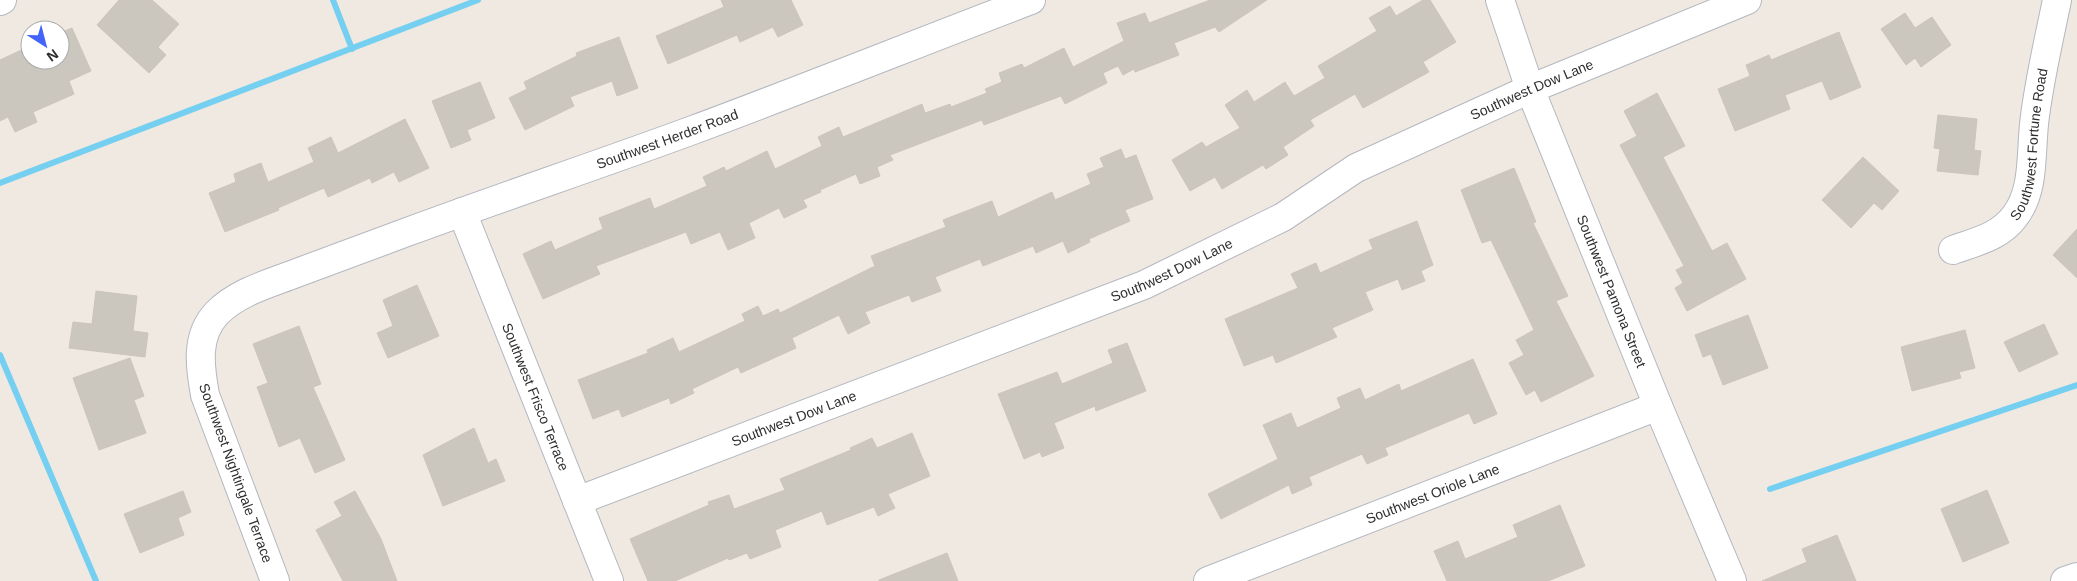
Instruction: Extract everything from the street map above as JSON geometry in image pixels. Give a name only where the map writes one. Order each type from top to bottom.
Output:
[{"type":"street","name":"Southwest Herder Road","points":[[301,272],[462,212],[694,130],[1031,0]]},
{"type":"street","name":"Southwest Pamona Street","points":[[1500,0],[1530,89],[1658,406],[1732,581]]},
{"type":"street","name":"Southwest Dow Lane","points":[[577,501],[1144,285],[1283,216],[1356,168],[1530,89],[1747,0]]},
{"type":"street","name":"Southwest Fortune Road","points":[[1952,250],[1992,236],[2014,218],[2023,204],[2028,190],[2034,117],[2057,0]]},
{"type":"street","name":"Southwest Frisco Terrace","points":[[462,212],[609,581]]},
{"type":"street","name":"Southwest Nightingale Terrace","points":[[275,581],[205,395],[200,369],[200,350],[206,331],[216,314],[231,302],[248,292],[301,272]]},
{"type":"street","name":"Southwest Oriole Lane","points":[[1208,581],[1658,406]]},
{"type":"street","points":[[2064,581],[2077,576]]},
{"type":"building","points":[[119,0],[152,0],[179,24],[158,47],[166,55],[149,73],[97,25]]},
{"type":"building","points":[[721,0],[791,0],[803,25],[778,37],[773,27],[740,42],[737,35],[668,64],[656,36],[724,7]]},
{"type":"building","points":[[1210,0],[1267,0],[1219,32],[1215,27],[1174,43],[1179,55],[1135,72],[1134,69],[1123,75],[1118,66],[1103,73],[1107,83],[1065,104],[1061,96],[984,125],[982,120],[890,155],[893,160],[877,167],[880,176],[860,184],[856,174],[803,200],[807,207],[784,218],[779,208],[749,223],[755,238],[728,250],[720,232],[691,244],[686,232],[596,266],[600,274],[543,299],[523,254],[551,241],[555,250],[603,229],[599,218],[650,198],[654,209],[707,186],[703,177],[724,167],[726,171],[767,151],[775,169],[822,146],[818,137],[839,127],[843,137],[922,104],[925,113],[950,104],[951,107],[987,93],[985,89],[1002,82],[999,73],[1022,64],[1024,68],[1064,48],[1073,67],[1124,41],[1117,23],[1145,13],[1149,23]]},
{"type":"building","points":[[1423,0],[1430,0],[1456,42],[1423,62],[1429,72],[1363,108],[1355,94],[1310,120],[1314,126],[1283,147],[1288,155],[1266,169],[1263,165],[1222,189],[1215,177],[1190,191],[1172,160],[1202,142],[1206,147],[1240,128],[1225,105],[1247,90],[1254,102],[1285,82],[1294,96],[1325,78],[1318,66],[1377,31],[1369,18],[1390,6],[1396,16]]},
{"type":"building","points":[[1905,13],[1915,28],[1932,17],[1951,45],[1921,67],[1915,58],[1906,65],[1881,29]]},
{"type":"building","points":[[72,28],[91,71],[69,81],[74,94],[33,112],[37,122],[15,132],[8,117],[0,121],[0,60],[20,51],[20,70],[70,70],[70,29]]},
{"type":"building","points":[[1839,32],[1861,87],[1830,100],[1822,81],[1785,95],[1790,109],[1735,131],[1718,89],[1750,76],[1746,65],[1769,55],[1771,60]]},
{"type":"building","points":[[619,37],[638,88],[617,96],[612,81],[570,97],[574,106],[525,130],[509,98],[527,89],[524,82],[577,56],[576,53]]},
{"type":"building","points":[[480,82],[495,118],[467,130],[471,140],[451,148],[432,101]]},
{"type":"building","points":[[1657,93],[1685,146],[1663,157],[1712,251],[1727,243],[1746,279],[1687,311],[1675,288],[1683,283],[1676,270],[1684,266],[1620,145],[1637,136],[1624,111]]},
{"type":"building","points":[[1938,115],[1977,119],[1974,150],[1981,151],[1978,175],[1937,171],[1940,149],[1934,148]]},
{"type":"building","points":[[405,119],[429,168],[399,182],[394,172],[372,183],[370,178],[328,197],[324,188],[278,208],[279,210],[225,232],[209,193],[236,182],[234,174],[261,163],[268,182],[314,162],[308,148],[331,137],[338,153]]},
{"type":"building","points":[[1121,149],[1125,159],[1136,155],[1153,199],[1125,210],[1130,221],[1089,239],[1090,242],[1068,253],[1063,241],[1036,253],[1033,246],[983,266],[980,259],[935,277],[941,291],[912,302],[909,295],[865,312],[870,323],[848,334],[839,315],[792,338],[796,348],[741,373],[738,367],[692,389],[694,393],[671,404],[669,398],[622,417],[619,409],[593,419],[578,380],[648,353],[647,350],[673,338],[679,352],[745,321],[742,314],[758,306],[763,316],[778,309],[780,313],[875,266],[871,256],[946,227],[943,220],[992,201],[998,217],[1052,192],[1055,200],[1091,184],[1087,174],[1104,167],[1100,158]]},
{"type":"building","points":[[1863,157],[1899,191],[1882,210],[1874,203],[1851,228],[1822,200]]},
{"type":"building","points":[[1514,168],[1536,222],[1533,223],[1568,296],[1556,301],[1594,376],[1541,402],[1535,390],[1526,395],[1509,363],[1524,355],[1516,340],[1534,330],[1491,240],[1482,243],[1461,190]]},
{"type":"building","points":[[1417,221],[1433,265],[1421,271],[1425,281],[1402,290],[1398,279],[1365,292],[1373,310],[1332,328],[1337,337],[1276,363],[1273,355],[1244,366],[1225,319],[1298,288],[1291,274],[1316,263],[1320,273],[1373,249],[1369,240]]},
{"type":"building","points":[[2077,229],[2077,278],[2053,255]]},
{"type":"building","points":[[417,285],[439,336],[388,358],[377,333],[393,326],[383,300]]},
{"type":"building","points":[[96,291],[137,296],[133,331],[148,333],[145,357],[69,348],[73,322],[92,324]]},
{"type":"building","points":[[1748,315],[1768,368],[1723,385],[1711,354],[1703,357],[1695,335]]},
{"type":"building","points":[[2044,324],[2058,354],[2019,372],[2004,342]]},
{"type":"building","points":[[299,326],[321,384],[313,387],[345,460],[315,473],[300,438],[279,447],[257,387],[268,383],[253,344]]},
{"type":"building","points":[[1965,330],[1975,368],[1959,372],[1961,378],[1912,391],[1901,347]]},
{"type":"building","points":[[1127,343],[1146,391],[1096,411],[1095,406],[1054,423],[1064,448],[1042,457],[1040,452],[1024,459],[998,394],[1057,372],[1062,384],[1113,363],[1108,350]]},
{"type":"building","points":[[130,358],[144,396],[134,400],[146,433],[99,450],[73,378]]},
{"type":"building","points":[[1473,359],[1497,414],[1474,424],[1469,413],[1385,448],[1388,455],[1367,464],[1362,454],[1309,477],[1312,485],[1292,494],[1289,485],[1221,519],[1208,494],[1278,459],[1263,425],[1291,413],[1297,428],[1341,408],[1337,398],[1360,388],[1365,400],[1399,384],[1401,391]]},
{"type":"building","points":[[474,428],[488,463],[496,459],[505,481],[443,506],[423,455]]},
{"type":"building","points":[[912,433],[930,476],[888,494],[895,508],[878,516],[874,507],[827,525],[822,511],[775,530],[781,547],[750,559],[747,553],[729,560],[728,558],[675,581],[648,581],[630,539],[709,505],[708,502],[729,495],[734,509],[785,490],[780,479],[851,450],[850,448],[872,438],[877,448]]},
{"type":"building","points":[[1987,490],[2009,543],[1963,562],[1941,509]]},
{"type":"building","points":[[183,491],[191,512],[178,518],[184,535],[140,553],[124,514]]},
{"type":"building","points":[[355,491],[381,539],[397,581],[343,581],[316,530],[342,516],[334,502]]},
{"type":"building","points":[[1560,505],[1585,566],[1548,581],[1447,581],[1434,551],[1458,541],[1465,559],[1518,537],[1513,525]]},
{"type":"building","points":[[1837,535],[1856,581],[1762,581],[1807,562],[1802,549]]},
{"type":"building","points":[[947,553],[958,581],[879,581],[879,580]]},
{"type":"waterway","points":[[333,0],[352,49]]},
{"type":"waterway","points":[[0,183],[478,0]]},
{"type":"waterway","points":[[0,355],[96,581]]},
{"type":"waterway","points":[[1770,489],[2077,385]]}]
